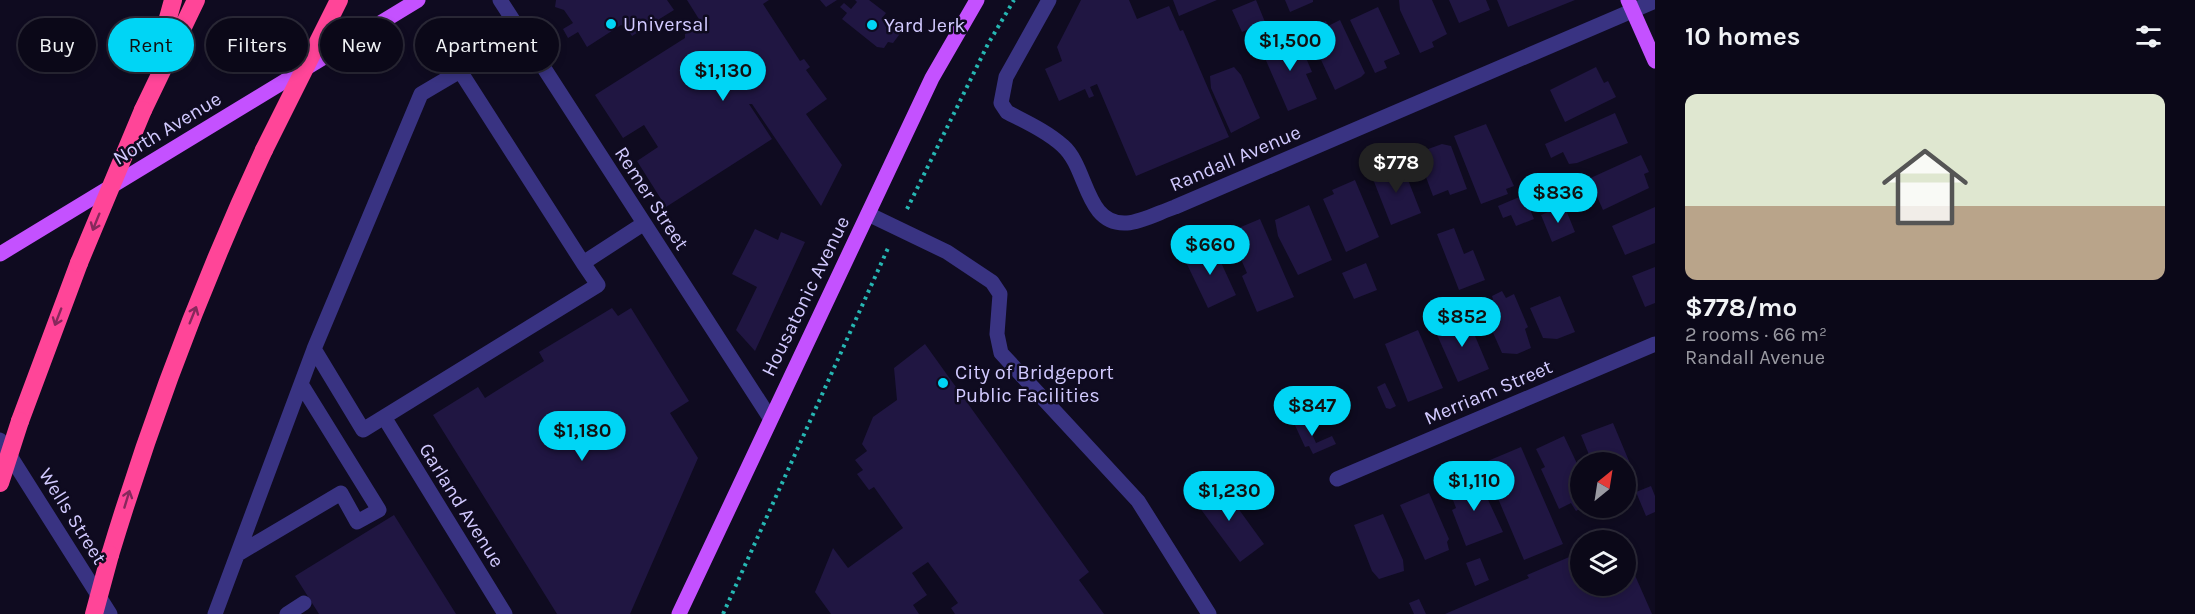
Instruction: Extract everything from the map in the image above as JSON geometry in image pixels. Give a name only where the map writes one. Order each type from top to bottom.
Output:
[{"type":"highway","points":[[143,110],[173,0]]},
{"type":"highway","points":[[0,483],[20,420],[79,263],[143,110],[196,0]]},
{"type":"highway","points":[[94,614],[135,474],[185,336],[264,150],[339,0]]},
{"type":"main road","name":"North Avenue","points":[[0,254],[418,0]]},
{"type":"main road","name":"Housatonic Avenue","points":[[679,614],[932,78],[977,0]]},
{"type":"main road","points":[[1631,5],[1655,60]]},
{"type":"street","name":"Remer Street","points":[[500,0],[770,417]]},
{"type":"street","name":"Randall Avenue","points":[[1049,0],[1006,76],[1001,103],[1007,112],[1064,146],[1076,162],[1099,214],[1110,222],[1128,223],[1175,207],[1631,5]]},
{"type":"street","points":[[1631,5],[1655,1]]},
{"type":"street","points":[[214,614],[314,349],[421,94],[460,71],[598,285],[363,430],[314,349]]},
{"type":"street","points":[[868,214],[947,252],[992,282],[1000,294],[997,334],[1001,353],[1138,501],[1209,614]]},
{"type":"street","points":[[583,263],[643,224]]},
{"type":"street","name":"Merriam Street","points":[[1337,479],[1655,344]]},
{"type":"street","points":[[238,555],[342,493],[357,522],[379,510],[301,384]]},
{"type":"street","name":"Garland Avenue","points":[[384,417],[505,614]]},
{"type":"street","name":"Wells Street","points":[[0,440],[110,614]]},
{"type":"street","points":[[287,614],[304,603]]},
{"type":"path","points":[[723,614],[871,283],[988,44],[1014,0]]},
{"type":"building","name":"Universal","points":[[556,0],[667,0],[674,10],[632,36],[626,27],[621,25],[587,47],[578,32],[568,38],[563,29],[573,23],[564,10],[555,7]]},
{"type":"building","points":[[687,0],[769,0],[763,4],[800,61],[804,59],[810,67],[806,70],[827,99],[806,114],[842,165],[821,206],[752,104],[749,104],[772,139],[666,207],[637,161],[658,147],[644,125],[623,138],[595,95],[685,38],[685,34],[702,24]]},
{"type":"building","points":[[820,0],[837,0],[826,7]]},
{"type":"building","name":"Yard Jerk","points":[[855,0],[869,0],[886,13],[883,17],[902,31],[893,43],[888,42],[884,48],[877,47],[842,19],[847,13],[840,7],[844,3],[851,9],[857,2]]},
{"type":"building","points":[[1081,0],[1129,0],[1137,19],[1169,6],[1180,31],[1183,30],[1229,137],[1136,176],[1097,84],[1090,87],[1094,96],[1089,98],[1085,89],[1059,101],[1045,69],[1062,61],[1057,47]]},
{"type":"building","points":[[1173,0],[1217,0],[1179,16]]},
{"type":"building","points":[[1256,0],[1265,22],[1242,32],[1232,10]]},
{"type":"building","points":[[1285,0],[1313,0],[1313,2],[1290,12]]},
{"type":"building","points":[[1399,0],[1432,0],[1447,34],[1432,42],[1434,47],[1420,53],[1400,10]]},
{"type":"building","points":[[1449,0],[1486,0],[1490,10],[1459,23]]},
{"type":"building","points":[[1497,0],[1575,0],[1508,27]]},
{"type":"building","points":[[1378,7],[1400,54],[1384,61],[1387,68],[1375,73],[1350,20]]},
{"type":"building","points":[[1340,20],[1365,73],[1335,90],[1309,34],[1320,29],[1318,25],[1326,21],[1328,26]]},
{"type":"building","points":[[1293,36],[1298,39],[1312,72],[1306,74],[1317,99],[1288,111],[1261,49]]},
{"type":"building","points":[[1234,67],[1241,75],[1260,118],[1231,133],[1211,88],[1210,76]]},
{"type":"building","points":[[1596,67],[1604,83],[1608,81],[1616,97],[1565,122],[1550,90]]},
{"type":"building","points":[[1615,113],[1628,143],[1577,163],[1569,164],[1563,152],[1551,158],[1545,144]]},
{"type":"building","points":[[1486,124],[1514,186],[1506,189],[1508,194],[1481,204],[1454,136]]},
{"type":"building","points":[[1442,144],[1451,146],[1467,189],[1450,195],[1448,190],[1433,196],[1417,153]]},
{"type":"building","points":[[1641,155],[1649,172],[1644,174],[1649,188],[1603,210],[1595,192],[1590,194],[1584,181]]},
{"type":"building","points":[[1401,162],[1421,213],[1391,225],[1371,174]]},
{"type":"building","points":[[1355,180],[1379,237],[1346,252],[1323,199],[1334,194],[1332,190]]},
{"type":"building","points":[[1524,195],[1534,219],[1516,226],[1511,215],[1503,218],[1498,206]]},
{"type":"building","points":[[1309,205],[1332,260],[1298,275],[1278,236],[1275,220]]},
{"type":"building","points":[[1564,205],[1575,232],[1552,242],[1541,215]]},
{"type":"building","points":[[1655,207],[1655,243],[1625,255],[1612,226]]},
{"type":"building","points":[[1260,219],[1294,297],[1257,312],[1242,276],[1247,273],[1229,232]]},
{"type":"building","points":[[1454,228],[1464,254],[1473,250],[1485,280],[1459,290],[1437,234]]},
{"type":"building","points":[[755,229],[778,240],[781,232],[805,242],[755,351],[736,330],[757,287],[732,274]]},
{"type":"building","points":[[1213,245],[1236,295],[1208,308],[1184,258]]},
{"type":"building","points":[[1366,263],[1377,290],[1354,299],[1342,273]]},
{"type":"building","points":[[1655,267],[1655,303],[1645,307],[1632,276]]},
{"type":"building","points":[[1502,291],[1506,298],[1514,294],[1528,327],[1525,329],[1531,348],[1517,354],[1502,353],[1482,308],[1494,303],[1492,296]]},
{"type":"building","points":[[1560,296],[1575,332],[1557,339],[1543,338],[1530,308]]},
{"type":"building","points":[[612,308],[618,316],[631,308],[689,401],[670,413],[698,458],[630,614],[557,614],[433,415],[478,387],[485,398],[544,361],[539,352]]},
{"type":"building","points":[[1463,316],[1467,317],[1489,369],[1458,382],[1434,328]]},
{"type":"building","points":[[1418,330],[1443,388],[1408,402],[1385,344]]},
{"type":"building","points":[[925,344],[1089,572],[1079,580],[1104,614],[955,614],[951,608],[958,603],[928,562],[912,573],[927,595],[913,605],[919,614],[831,614],[815,592],[833,548],[848,568],[903,528],[874,487],[869,490],[857,474],[863,470],[855,460],[867,451],[862,444],[873,417],[897,400],[894,368]]},
{"type":"building","points":[[1385,383],[1396,406],[1390,409],[1386,408],[1377,387]]},
{"type":"building","points":[[1304,416],[1316,443],[1332,436],[1336,444],[1313,454],[1309,446],[1305,447],[1293,421]]},
{"type":"building","points":[[1613,423],[1625,452],[1588,452],[1581,435]]},
{"type":"building","points":[[1564,436],[1572,452],[1570,504],[1559,509],[1541,469],[1545,467],[1536,449]]},
{"type":"building","points":[[1521,447],[1563,544],[1524,560],[1483,463]]},
{"type":"building","points":[[1477,476],[1503,532],[1466,546],[1452,510],[1456,508],[1448,487]]},
{"type":"building","points":[[1219,482],[1264,544],[1240,562],[1194,500]]},
{"type":"building","points":[[1651,486],[1655,496],[1655,512],[1646,516],[1636,492]]},
{"type":"building","points":[[1429,493],[1449,539],[1447,542],[1449,550],[1425,560],[1400,505]]},
{"type":"building","points":[[1383,514],[1403,560],[1404,571],[1379,579],[1372,571],[1354,525]]},
{"type":"building","points":[[394,515],[456,614],[319,614],[295,576]]},
{"type":"building","points":[[1570,557],[1570,596],[1636,596],[1636,578],[1652,614],[1445,614],[1529,578],[1527,575]]},
{"type":"building","points":[[1480,558],[1489,580],[1475,586],[1466,563]]},
{"type":"building","points":[[1419,599],[1426,614],[1414,614],[1409,603]]},
{"type":"place","name":"Universal","points":[[611,24]]},
{"type":"place","name":"Yard Jerk","points":[[872,25]]},
{"type":"place","name":"City of Bridgeport Public Facilities","points":[[943,383]]}]
